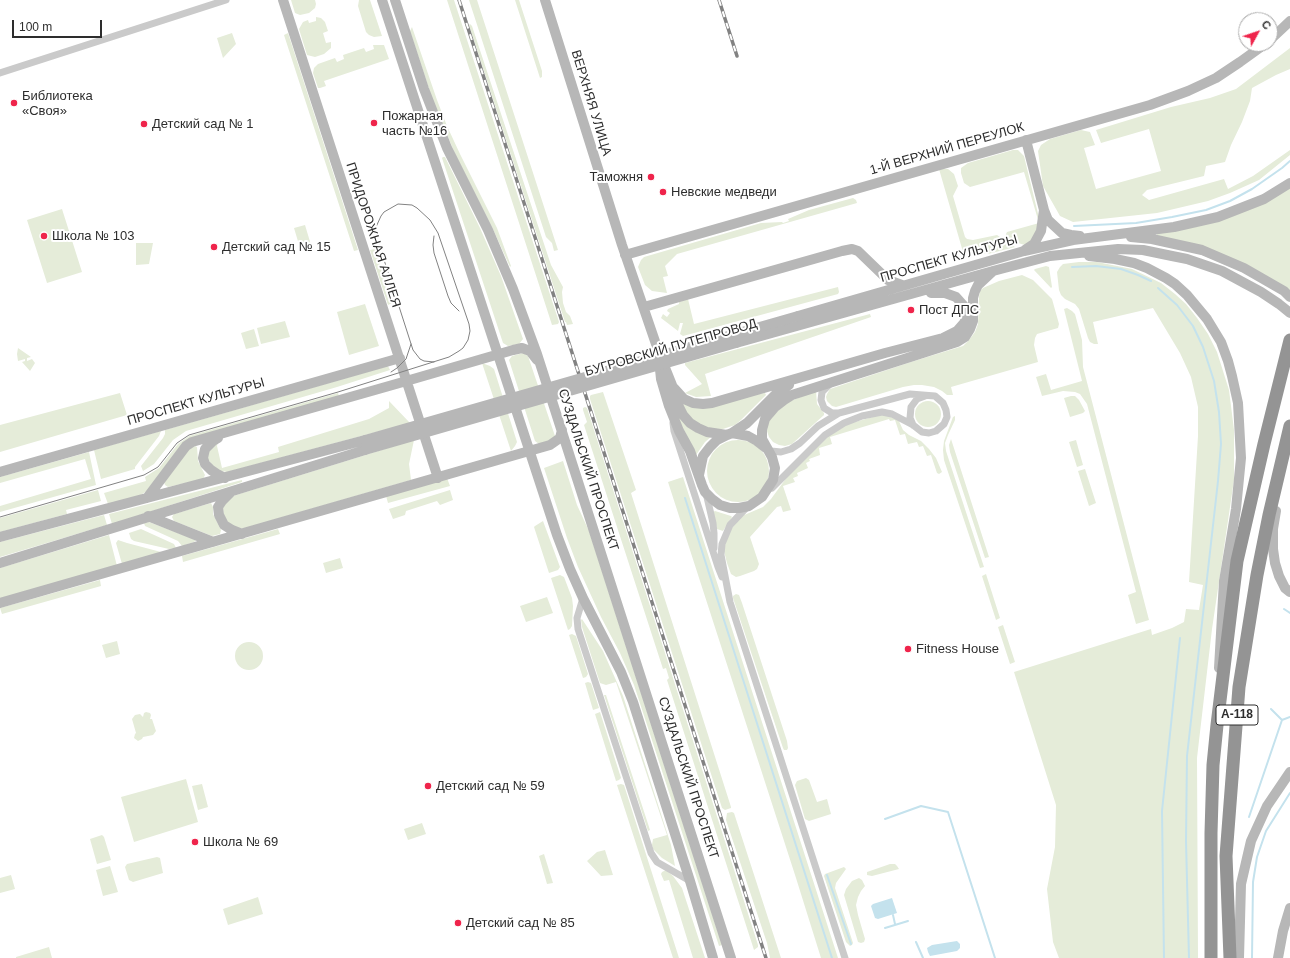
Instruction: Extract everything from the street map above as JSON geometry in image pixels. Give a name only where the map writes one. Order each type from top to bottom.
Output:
[{"type":"highway","name":"А-118","points":[[1211,958],[1211,833],[1213,765],[1237,561],[1262,451],[1290,341]]},
{"type":"highway","name":"А-118","points":[[1230,958],[1226,856],[1239,687],[1256,575],[1282,455],[1290,426]]},
{"type":"main road","name":"ПРИДОРОЖНАЯ АЛЛЕЯ","points":[[283,0],[438,478]]},
{"type":"main road","points":[[382,0],[557,535],[583,598],[621,672],[633,702],[713,958]]},
{"type":"main road","name":"СУЗДАЛЬСКИЙ ПРОСПЕКТ","points":[[395,0],[424,89],[447,148],[488,230],[524,316],[731,958]]},
{"type":"main road","name":"ВЕРХНЯЯ УЛИЦА","points":[[545,0],[626,255],[679,407],[683,415],[690,423],[707,432],[729,434]]},
{"type":"main road","points":[[1278,33],[1290,20]]},
{"type":"main road","points":[[1278,35],[1290,27]]},
{"type":"main road","name":"1-Й ВЕРХНИЙ ПЕРЕУЛОК","points":[[626,255],[1150,105],[1188,91],[1216,78],[1254,52]]},
{"type":"main road","points":[[1026,140],[1044,210],[1048,220],[1062,233],[1097,237]]},
{"type":"main road","points":[[1109,235],[1174,227],[1218,218],[1264,199],[1290,183]]},
{"type":"main road","points":[[1024,251],[1034,244],[1038,238],[1041,231],[1044,210]]},
{"type":"main road","name":"ПРОСПЕКТ КУЛЬТУРЫ","points":[[798,320],[902,285],[1024,251],[1073,240],[1109,235]]},
{"type":"main road","points":[[1109,235],[1152,239],[1202,250],[1244,268],[1290,296]]},
{"type":"main road","points":[[644,307],[852,249],[858,251],[888,280],[902,285]]},
{"type":"main road","points":[[1067,254],[1118,249],[1143,250],[1187,260],[1222,272],[1243,282],[1279,304],[1290,313]]},
{"type":"main road","name":"ПРОСПЕКТ КУЛЬТУРЫ","points":[[798,320],[913,294],[1050,256],[1067,254]]},
{"type":"main road","points":[[1067,254],[1115,258],[1147,268],[1166,278],[1187,295],[1207,319],[1220,342],[1228,361],[1238,403],[1241,458],[1236,509],[1224,581],[1219,653],[1217,725]]},
{"type":"main road","points":[[806,377],[785,387],[746,423],[717,440],[703,456],[699,477],[705,492],[720,505],[730,508],[749,506],[762,498],[774,480],[775,468],[772,457],[762,439],[762,430],[765,419],[772,410],[792,395],[948,346],[965,337],[973,321],[973,298],[975,291],[978,285],[993,271]]},
{"type":"main road","points":[[672,385],[684,399],[694,403],[712,403],[943,338],[957,332],[964,323],[966,309],[956,297],[945,293],[913,294]]},
{"type":"main road","name":"БУГРОВСКИЙ ПУТЕПРОВОД","points":[[365,445],[798,320]]},
{"type":"main road","points":[[147,498],[186,446],[192,442],[518,349],[526,349],[530,351],[541,367]]},
{"type":"main road","name":"ВЕРХНЯЯ УЛИЦА","points":[[658,350],[662,379],[673,417],[690,451],[699,477]]},
{"type":"main road","name":"ПРОСПЕКТ КУЛЬТУРЫ","points":[[0,472],[400,358]]},
{"type":"main road","points":[[0,603],[550,445],[558,441],[562,430]]},
{"type":"main road","points":[[225,478],[211,470],[203,458],[203,453],[213,441],[228,432]]},
{"type":"main road","points":[[729,434],[748,436],[766,448]]},
{"type":"main road","points":[[0,537],[225,478],[365,445]]},
{"type":"main road","points":[[0,563],[241,488],[365,445]]},
{"type":"main road","points":[[1282,455],[1273,529],[1273,549],[1279,576],[1285,588],[1290,592]]},
{"type":"main road","points":[[241,488],[225,497],[222,500],[218,511],[224,525],[242,534]]},
{"type":"main road","points":[[148,516],[213,542]]},
{"type":"main road","points":[[1239,958],[1241,884],[1251,841],[1267,806],[1290,772]]},
{"type":"main road","points":[[1278,958],[1283,931],[1290,908]]},
{"type":"street","points":[[0,73],[226,0]]},
{"type":"street","points":[[762,498],[816,442],[844,422],[862,416],[882,412],[892,414],[913,425],[922,432],[929,433],[936,431],[944,424],[947,417],[945,406],[938,398],[910,394],[839,413],[832,413],[824,408],[821,400],[822,392],[831,383]]},
{"type":"street","points":[[913,425],[909,415],[912,404],[920,397],[931,396]]},
{"type":"street","points":[[766,448],[771,451],[781,452],[791,449],[800,443],[818,426],[839,413]]},
{"type":"street","points":[[673,417],[674,431],[718,567],[727,586]]},
{"type":"street","points":[[705,492],[714,528],[713,552]]},
{"type":"street","points":[[749,506],[730,525],[722,544],[722,555],[730,604],[845,958]]},
{"type":"street","points":[[583,598],[577,618],[578,629],[651,853],[657,862],[690,881]]},
{"type":"green space","points":[[291,0],[315,0],[316,4],[315,8],[309,13],[300,15],[295,13]]},
{"type":"green space","points":[[359,0],[370,0],[382,36],[374,37],[366,32],[358,6]]},
{"type":"green space","points":[[447,0],[454,0],[559,322],[558,324],[552,325]]},
{"type":"green space","points":[[469,0],[477,0],[558,250],[554,251],[552,243],[546,237]]},
{"type":"green space","points":[[515,0],[519,0],[542,71],[542,77],[540,78]]},
{"type":"green space","points":[[316,17],[321,18],[325,22],[328,31],[323,33],[326,43],[331,42],[331,48],[324,54],[315,57],[307,55],[299,29],[303,22],[308,20],[309,23],[316,21]]},
{"type":"green space","points":[[470,24],[472,26],[551,265],[563,287],[563,303],[566,312],[570,316],[573,324],[567,325],[565,322],[469,25]]},
{"type":"green space","points":[[412,27],[447,126],[497,228],[511,266],[510,267],[492,227],[456,156],[433,101],[410,31]]},
{"type":"green space","points":[[232,33],[236,44],[223,58],[217,38]]},
{"type":"green space","points":[[288,33],[358,250],[354,251],[284,35]]},
{"type":"green space","points":[[373,45],[384,45],[389,59],[324,81],[326,86],[318,88],[313,73],[314,68],[318,64],[335,58],[337,62],[344,59],[343,55],[364,48],[366,52],[374,49]]},
{"type":"green space","points":[[1290,48],[1290,69],[1252,88],[1250,101],[1225,162],[1206,166],[1204,176],[1147,190],[1142,195],[1149,200],[1224,179],[1228,189],[1253,176],[1290,150],[1290,155],[1259,180],[1208,201],[1157,213],[1073,222],[1060,216],[1043,186],[1038,151],[1041,145],[1050,139],[1081,130],[1090,132],[1095,145],[1084,148],[1096,189],[1161,171],[1149,129],[1101,143],[1096,130],[1171,107],[1210,98],[1236,89]]},
{"type":"green space","points":[[1013,150],[1018,150],[1024,156],[1040,222],[1034,239],[1025,245],[1006,236],[1007,232],[1039,223],[1024,172],[970,187],[964,183],[961,173],[961,168],[968,163]]},
{"type":"green space","points":[[445,157],[480,228],[501,276],[523,339],[519,344],[508,346],[503,343],[442,158]]},
{"type":"green space","points":[[939,169],[948,169],[954,174],[958,186],[953,196],[965,237],[973,240],[997,235],[1015,247],[988,254],[963,252]]},
{"type":"green space","points":[[1290,188],[1290,292],[1157,236],[1157,234]]},
{"type":"green space","points":[[853,198],[857,203],[677,254],[665,266],[668,276],[663,277],[667,293],[652,291],[645,285],[638,267],[644,257],[761,223],[783,223],[789,221],[788,219],[809,210]]},
{"type":"green space","points":[[62,209],[82,272],[47,283],[27,220]]},
{"type":"green space","points":[[305,225],[311,245],[300,248],[294,228]]},
{"type":"green space","points":[[136,243],[153,243],[149,264],[136,265]]},
{"type":"green space","points":[[375,249],[392,303],[388,305],[370,250]]},
{"type":"green space","points":[[1097,262],[1132,269],[1161,283],[1175,294],[1186,304],[1208,334],[1217,352],[1229,390],[1234,430],[1234,480],[1212,629],[1197,758],[1198,958],[1059,958],[1053,942],[1047,889],[1055,847],[1056,805],[1014,672],[1151,629],[1152,635],[1172,628],[1184,622],[1186,609],[1199,610],[1203,585],[1189,582],[1198,436],[1198,407],[1191,377],[1180,353],[1153,308],[1093,322],[1098,344],[1090,342],[1079,309],[1075,304],[1065,299],[1059,290],[1057,272],[1060,267],[1063,264]]},
{"type":"green space","points":[[1046,266],[1049,267],[1051,288],[1034,270]]},
{"type":"green space","points":[[1022,275],[1033,280],[1052,299],[1059,324],[1058,328],[1037,334],[1034,345],[1038,362],[951,387],[953,395],[947,395],[934,387],[914,385],[836,407],[832,406],[827,401],[826,397],[830,389],[963,346],[975,332],[978,324],[980,291],[983,288],[999,281]]},
{"type":"green space","points":[[838,287],[838,294],[683,336],[680,334],[683,323],[680,323],[678,331],[661,318],[663,314],[667,317],[670,313],[667,311],[668,309],[679,304],[679,302],[688,299],[694,324]]},
{"type":"green space","points":[[365,304],[379,346],[349,355],[337,312]]},
{"type":"green space","points":[[1067,308],[1075,314],[1082,340],[1083,367],[1149,620],[1136,624],[1128,595],[1136,592],[1087,404],[1080,394],[1075,392],[1063,391],[1042,396],[1036,377],[1046,374],[1051,390],[1082,381],[1064,309]]},
{"type":"green space","points":[[870,314],[871,317],[705,374],[711,396],[696,397],[685,393],[702,384],[685,365],[685,363]]},
{"type":"green space","points":[[285,321],[290,337],[261,344],[257,328]]},
{"type":"green space","points":[[254,329],[259,346],[246,349],[241,333]]},
{"type":"green space","points":[[18,348],[31,357],[27,358],[27,361],[32,359],[35,363],[30,371],[22,362],[25,361],[25,359],[18,361]]},
{"type":"green space","points":[[523,353],[528,356],[555,436],[554,439],[539,444],[535,441],[509,360],[512,356]]},
{"type":"green space","points":[[482,363],[494,369],[517,442],[511,451]]},
{"type":"green space","points":[[388,366],[390,370],[186,431],[173,440],[154,464],[143,471],[141,466],[163,438],[165,430]]},
{"type":"green space","points":[[816,391],[817,404],[824,415],[792,444],[785,446],[773,442],[767,431],[771,417],[788,402]]},
{"type":"green space","points":[[603,392],[636,490],[631,493],[731,807],[725,810],[722,808],[590,399],[591,395]]},
{"type":"green space","points":[[120,393],[127,415],[0,452],[0,425]]},
{"type":"green space","points":[[338,393],[339,396],[198,436],[147,491],[139,496],[108,504],[104,493],[146,481],[145,477],[159,468],[178,444],[189,436]]},
{"type":"green space","points":[[765,393],[766,395],[741,420],[735,425],[723,429],[708,429],[692,421],[681,404]]},
{"type":"green space","points":[[1075,396],[1079,400],[1085,411],[1070,417],[1064,398]]},
{"type":"green space","points":[[389,401],[410,423],[227,472],[216,470],[207,458],[209,447],[218,442],[217,446],[222,468],[279,452],[278,447],[369,419],[389,408]]},
{"type":"green space","points":[[928,401],[937,405],[941,414],[937,423],[928,427],[919,423],[915,414],[919,405]]},
{"type":"green space","points":[[585,407],[587,408],[758,945],[758,947],[754,950],[667,680],[669,678],[666,668],[663,669],[584,425],[587,422],[583,410]]},
{"type":"green space","points":[[883,414],[898,419],[903,430],[921,441],[936,458],[942,472],[939,474],[937,473],[931,455],[927,456],[923,446],[919,447],[917,442],[908,444],[905,434],[900,435],[895,420],[890,421],[889,419],[830,437],[832,444],[819,448],[820,455],[809,459],[810,461],[806,463],[808,468],[797,473],[798,476],[793,478],[795,482],[783,486],[791,510],[783,512],[781,506],[777,507],[750,537],[759,564],[757,569],[736,577],[731,574],[724,551],[726,540],[731,529],[742,516],[763,507],[771,499],[790,473],[828,436],[841,426]]},
{"type":"green space","points":[[681,416],[712,436],[705,442],[696,455],[678,418]]},
{"type":"green space","points":[[955,416],[955,420],[945,443],[946,451],[984,567],[980,568],[944,460],[944,441],[953,417]]},
{"type":"green space","points":[[161,431],[135,469],[101,479],[94,450]]},
{"type":"green space","points":[[951,439],[989,557],[985,558],[950,452],[949,445]]},
{"type":"green space","points":[[414,440],[409,464],[411,480],[245,528],[237,529],[224,518],[224,505],[231,497]]},
{"type":"green space","points":[[738,440],[755,445],[760,449],[764,454],[769,471],[764,488],[760,493],[755,497],[738,502],[721,497],[716,493],[712,488],[707,471],[712,454],[716,449],[721,445]]},
{"type":"green space","points":[[1076,440],[1083,465],[1077,467],[1069,442]]},
{"type":"green space","points":[[195,446],[197,447],[198,461],[205,475],[203,479],[168,487],[165,485],[164,482],[189,448]]},
{"type":"green space","points":[[89,452],[96,485],[0,512],[0,506],[91,479],[85,459],[0,483],[0,477]]},
{"type":"green space","points":[[563,461],[577,505],[589,531],[722,945],[719,946],[634,685],[578,567],[544,468]]},
{"type":"green space","points":[[1085,469],[1096,503],[1089,506],[1078,471]]},
{"type":"green space","points":[[683,477],[838,958],[821,958],[668,482]]},
{"type":"green space","points":[[447,478],[450,486],[388,503],[386,496]]},
{"type":"green space","points":[[242,480],[242,482],[112,524],[109,514]]},
{"type":"green space","points":[[98,490],[101,501],[66,510],[67,514],[0,532],[0,518]]},
{"type":"green space","points":[[450,490],[453,500],[440,505],[437,501],[406,511],[405,515],[393,519],[389,509]]},
{"type":"green space","points":[[211,503],[213,507],[213,514],[221,530],[220,534],[212,536],[174,521],[172,517],[174,514]]},
{"type":"green space","points":[[715,511],[732,517],[723,531],[717,529],[713,512]]},
{"type":"green space","points":[[104,515],[107,525],[0,557],[0,542]]},
{"type":"green space","points":[[543,521],[560,567],[558,570],[549,573],[534,527]]},
{"type":"green space","points":[[149,522],[196,540],[182,546],[178,541],[145,526],[144,523]]},
{"type":"green space","points":[[141,529],[174,544],[176,548],[169,549],[131,539],[129,533]]},
{"type":"green space","points":[[278,529],[280,534],[183,562],[182,556]]},
{"type":"green space","points":[[109,535],[117,566],[0,599],[0,568]]},
{"type":"green space","points":[[118,540],[161,552],[122,564],[116,543]]},
{"type":"green space","points":[[340,558],[343,568],[326,573],[323,563]]},
{"type":"green space","points":[[986,574],[1000,618],[996,620],[982,576]]},
{"type":"green space","points":[[560,575],[564,577],[572,598],[572,626],[568,630],[551,578]]},
{"type":"green space","points":[[100,580],[101,586],[2,614],[0,608]]},
{"type":"green space","points":[[736,594],[739,595],[742,603],[787,741],[787,750],[784,750],[783,748],[733,598]]},
{"type":"green space","points":[[547,597],[553,613],[526,622],[520,606]]},
{"type":"green space","points":[[582,619],[603,651],[623,696],[671,845],[675,866],[662,858],[653,849],[653,839],[667,835],[616,682],[606,685],[600,683],[582,627]]},
{"type":"green space","points":[[1003,625],[1015,662],[1010,664],[998,627]]},
{"type":"green space","points":[[572,634],[576,636],[588,674],[583,678],[569,635]]},
{"type":"green space","points":[[117,641],[120,654],[106,658],[102,645]]},
{"type":"green space","points":[[249,642],[259,646],[263,656],[259,666],[249,670],[239,666],[235,656],[239,646]]},
{"type":"green space","points":[[585,683],[591,683],[599,708],[593,710]]},
{"type":"green space","points":[[604,695],[606,695],[650,830],[648,831]]},
{"type":"green space","points":[[600,712],[621,778],[616,781],[595,714]]},
{"type":"green space","points":[[144,713],[150,713],[150,719],[152,719],[156,731],[153,735],[143,737],[138,741],[134,738],[136,733],[132,719],[135,715],[140,714],[143,717]]},
{"type":"green space","points":[[806,778],[809,780],[817,802],[827,799],[831,814],[809,821],[805,819],[795,785],[797,781]]},
{"type":"green space","points":[[186,779],[198,822],[134,842],[121,797]]},
{"type":"green space","points":[[202,784],[208,807],[198,810],[192,786]]},
{"type":"green space","points":[[617,785],[624,785],[679,958],[673,958]]},
{"type":"green space","points":[[727,813],[734,813],[781,958],[770,958],[767,943],[726,820]]},
{"type":"green space","points":[[422,823],[426,834],[408,840],[404,829]]},
{"type":"green space","points":[[102,835],[104,837],[111,860],[97,864],[90,839]]},
{"type":"green space","points":[[605,850],[613,875],[601,876],[587,861],[597,852]]},
{"type":"green space","points":[[544,854],[553,883],[547,884],[539,856]]},
{"type":"green space","points":[[157,857],[160,858],[163,873],[133,882],[129,880],[125,867],[127,864]]},
{"type":"green space","points":[[890,864],[895,864],[899,869],[872,876],[867,875],[867,872]]},
{"type":"green space","points":[[110,866],[118,892],[103,896],[96,870]]},
{"type":"green space","points":[[844,867],[846,869],[836,883],[835,888],[853,943],[850,946],[846,942],[824,876],[825,874]]},
{"type":"green space","points":[[666,870],[673,876],[682,888],[705,958],[693,958],[669,880],[664,881],[661,874]]},
{"type":"green space","points":[[11,875],[15,889],[0,893],[0,878]]},
{"type":"green space","points":[[859,878],[865,886],[858,897],[856,905],[865,939],[864,942],[861,943],[858,942],[844,895],[846,889],[852,881]]},
{"type":"green space","points":[[258,897],[263,914],[228,925],[223,909]]},
{"type":"green space","points":[[49,947],[52,958],[16,958],[16,957]]},
{"type":"water","points":[[892,898],[897,913],[878,919],[875,918],[871,906]]},
{"type":"water","points":[[957,941],[960,944],[960,948],[957,951],[930,956],[928,952],[927,948],[932,945]]},
{"type":"waterway","points":[[1074,226],[1136,223],[1206,210],[1230,201],[1252,189],[1290,161]]},
{"type":"waterway","points":[[1072,267],[1096,266],[1121,269],[1151,281]]},
{"type":"waterway","points":[[1158,288],[1177,305],[1193,326],[1203,347],[1214,381],[1219,412],[1221,444],[1187,756],[1186,841],[1189,958]]},
{"type":"waterway","points":[[685,498],[832,958]]},
{"type":"waterway","points":[[1284,609],[1290,613]]},
{"type":"waterway","points":[[1164,958],[1162,811],[1180,638]]},
{"type":"waterway","points":[[1271,709],[1282,720],[1290,717]]},
{"type":"waterway","points":[[1249,817],[1282,720]]},
{"type":"waterway","points":[[1252,958],[1253,882],[1257,857],[1266,831],[1290,793]]},
{"type":"waterway","points":[[885,819],[921,806],[948,812],[995,958]]},
{"type":"waterway","points":[[827,875],[851,944]]},
{"type":"waterway","points":[[893,915],[895,924]]},
{"type":"waterway","points":[[885,928],[908,921]]},
{"type":"waterway","points":[[916,942],[923,958]]},
{"type":"tram line","points":[[0,517],[144,475],[158,467],[177,443],[189,435],[338,392],[449,357],[463,348],[468,340],[470,331],[469,324],[438,233],[430,220],[417,208],[412,205],[398,204],[384,212],[381,216],[376,227],[377,238],[413,350],[420,359],[424,361],[434,362]]},
{"type":"tram line","points":[[434,236],[434,253],[448,296],[451,303],[459,311]]},
{"type":"tram line","points":[[391,372],[406,359],[411,344]]},
{"type":"railway","points":[[459,0],[766,958]]},
{"type":"railway","points":[[719,0],[737,56]]},
{"type":"place","name":"Библиотека «Своя»","points":[[14,103]]},
{"type":"place","name":"Пожарная часть №16","points":[[374,123]]},
{"type":"place","name":"Детский сад № 1","points":[[144,124]]},
{"type":"place","name":"Таможня","points":[[651,177]]},
{"type":"place","name":"Невские медведи","points":[[663,192]]},
{"type":"place","name":"Школа № 103","points":[[44,236]]},
{"type":"place","name":"Детский сад № 15","points":[[214,247]]},
{"type":"place","name":"Пост ДПС","points":[[911,310]]},
{"type":"place","name":"Fitness House","points":[[908,649]]},
{"type":"place","name":"Детский сад № 59","points":[[428,786]]},
{"type":"place","name":"Школа № 69","points":[[195,842]]},
{"type":"place","name":"Детский сад № 85","points":[[458,923]]}]
